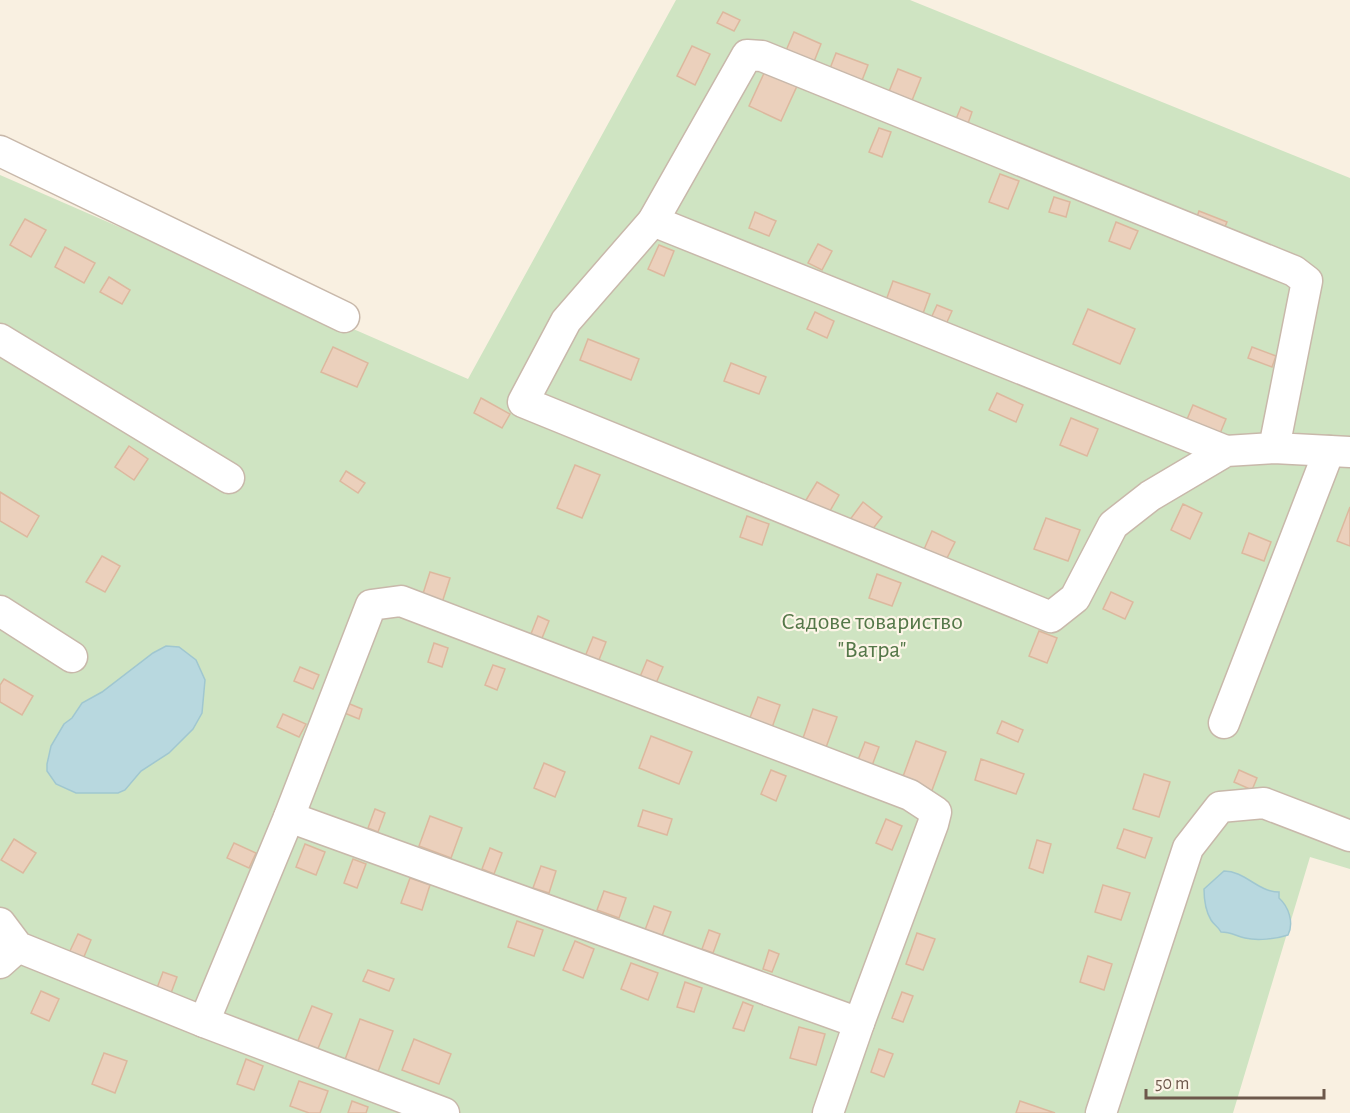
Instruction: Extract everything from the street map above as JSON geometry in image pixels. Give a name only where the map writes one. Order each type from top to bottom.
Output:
[{"type":"street","points":[[1226,451],[1150,496],[1113,525],[1075,598],[1052,617],[523,402],[566,321],[653,221],[747,55],[762,57],[1294,271],[1307,281],[1274,448]]},
{"type":"street","points":[[0,151],[344,317]]},
{"type":"street","points":[[653,221],[1226,451],[1274,448],[1340,451],[1224,723]]},
{"type":"street","points":[[0,339],[229,478]]},
{"type":"street","points":[[204,1022],[289,817],[371,604],[401,601],[910,795],[936,812],[828,1113]]},
{"type":"street","points":[[0,611],[72,657]]},
{"type":"street","points":[[1101,1113],[1188,848],[1220,807],[1264,803],[1350,836]]},
{"type":"street","points":[[289,817],[859,1023]]},
{"type":"street","points":[[0,923],[9,955],[204,1022],[444,1113]]},
{"type":"green space","name":"Садове товариство \"Ватра\"","points":[[676,0],[910,0],[1350,178],[1350,869],[1310,857],[1233,1113],[0,1113],[0,175],[468,379]]},
{"type":"water","points":[[166,646],[179,647],[196,660],[205,680],[202,713],[193,729],[169,753],[141,771],[125,790],[118,793],[76,793],[56,784],[47,771],[47,764],[51,746],[64,724],[72,718],[82,703],[102,692],[153,653]]},
{"type":"water","points":[[1224,871],[1238,874],[1264,889],[1279,892],[1279,898],[1290,915],[1291,925],[1288,935],[1255,939],[1221,932],[1207,912],[1204,889]]},
{"type":"building","points":[[723,12],[740,20],[734,31],[717,23]]},
{"type":"building","points":[[794,32],[821,44],[813,64],[785,53]]},
{"type":"building","points":[[692,46],[710,54],[695,85],[677,76]]},
{"type":"building","points":[[836,53],[868,65],[861,83],[829,71]]},
{"type":"building","points":[[898,69],[921,78],[909,108],[886,99]]},
{"type":"building","points":[[765,71],[797,86],[781,121],[749,106]]},
{"type":"building","points":[[961,107],[972,112],[966,129],[954,124]]},
{"type":"building","points":[[879,128],[891,132],[882,157],[869,152]]},
{"type":"building","points":[[1000,174],[1019,181],[1008,209],[989,202]]},
{"type":"building","points":[[1054,197],[1070,202],[1066,217],[1049,212]]},
{"type":"building","points":[[1199,211],[1227,222],[1221,236],[1194,225]]},
{"type":"building","points":[[755,212],[776,221],[769,236],[749,228]]},
{"type":"building","points":[[25,219],[46,230],[31,257],[10,245]]},
{"type":"building","points":[[1116,222],[1138,231],[1130,249],[1109,241]]},
{"type":"building","points":[[818,244],[832,251],[822,270],[808,263]]},
{"type":"building","points":[[659,245],[674,251],[664,276],[648,269]]},
{"type":"building","points":[[65,247],[95,263],[84,283],[55,267]]},
{"type":"building","points":[[109,277],[130,290],[122,304],[100,292]]},
{"type":"building","points":[[893,281],[930,294],[921,319],[884,306]]},
{"type":"building","points":[[937,305],[952,311],[942,333],[927,327]]},
{"type":"building","points":[[1088,309],[1135,329],[1120,364],[1073,344]]},
{"type":"building","points":[[815,312],[834,321],[827,338],[807,329]]},
{"type":"building","points":[[588,339],[639,359],[631,380],[580,360]]},
{"type":"building","points":[[333,347],[368,363],[357,387],[321,372]]},
{"type":"building","points":[[1252,347],[1276,356],[1272,367],[1248,358]]},
{"type":"building","points":[[731,363],[766,377],[759,394],[724,381]]},
{"type":"building","points":[[997,393],[1023,405],[1016,422],[989,410]]},
{"type":"building","points":[[481,398],[510,414],[502,428],[474,413]]},
{"type":"building","points":[[1193,405],[1226,419],[1216,443],[1183,429]]},
{"type":"building","points":[[1071,418],[1098,429],[1087,456],[1060,445]]},
{"type":"building","points":[[129,446],[148,459],[134,480],[115,467]]},
{"type":"building","points":[[575,465],[600,475],[582,518],[557,508]]},
{"type":"building","points":[[346,471],[365,483],[358,493],[340,481]]},
{"type":"building","points":[[817,482],[839,495],[826,518],[803,505]]},
{"type":"building","points":[[0,492],[39,516],[27,537],[0,521]]},
{"type":"building","points":[[863,502],[882,517],[865,539],[846,525]]},
{"type":"building","points":[[1183,504],[1202,513],[1190,539],[1171,530]]},
{"type":"building","points":[[1350,507],[1350,546],[1337,541]]},
{"type":"building","points":[[747,516],[769,524],[762,545],[740,537]]},
{"type":"building","points":[[1046,518],[1080,530],[1068,561],[1034,549]]},
{"type":"building","points":[[932,531],[955,542],[944,564],[922,554]]},
{"type":"building","points":[[1249,533],[1271,542],[1264,561],[1242,553]]},
{"type":"building","points":[[102,556],[120,566],[105,592],[86,582]]},
{"type":"building","points":[[430,572],[450,578],[440,609],[420,603]]},
{"type":"building","points":[[877,574],[901,583],[892,606],[869,598]]},
{"type":"building","points":[[1111,592],[1133,602],[1125,619],[1103,609]]},
{"type":"building","points":[[538,616],[549,621],[540,643],[529,639]]},
{"type":"building","points":[[1039,631],[1057,638],[1047,663],[1029,656]]},
{"type":"building","points":[[593,637],[606,642],[597,665],[584,659]]},
{"type":"building","points":[[434,643],[448,648],[442,667],[428,662]]},
{"type":"building","points":[[647,660],[663,667],[653,690],[637,684]]},
{"type":"building","points":[[493,665],[505,669],[497,690],[485,685]]},
{"type":"building","points":[[300,667],[319,675],[313,689],[294,681]]},
{"type":"building","points":[[4,679],[33,696],[22,715],[0,702],[0,685]]},
{"type":"building","points":[[758,697],[780,705],[769,736],[746,728]]},
{"type":"building","points":[[345,702],[362,709],[359,719],[342,712]]},
{"type":"building","points":[[813,709],[837,717],[824,753],[801,744]]},
{"type":"building","points":[[283,714],[306,724],[299,737],[277,727]]},
{"type":"building","points":[[1002,721],[1023,730],[1018,742],[997,733]]},
{"type":"building","points":[[651,736],[692,752],[679,784],[639,768]]},
{"type":"building","points":[[916,741],[946,752],[931,793],[901,782]]},
{"type":"building","points":[[865,742],[879,747],[870,771],[856,765]]},
{"type":"building","points":[[981,759],[1024,774],[1016,794],[975,780]]},
{"type":"building","points":[[544,763],[565,772],[555,797],[534,788]]},
{"type":"building","points":[[771,770],[786,776],[776,801],[761,794]]},
{"type":"building","points":[[1239,770],[1257,778],[1252,790],[1234,782]]},
{"type":"building","points":[[1144,774],[1170,782],[1159,817],[1133,809]]},
{"type":"building","points":[[375,809],[385,813],[378,832],[368,828]]},
{"type":"building","points":[[643,810],[672,819],[667,835],[638,826]]},
{"type":"building","points":[[430,816],[462,828],[451,858],[419,846]]},
{"type":"building","points":[[886,819],[902,826],[892,850],[876,843]]},
{"type":"building","points":[[1124,829],[1152,838],[1145,858],[1117,848]]},
{"type":"building","points":[[14,839],[36,853],[23,873],[1,860]]},
{"type":"building","points":[[1037,840],[1051,844],[1043,873],[1029,868]]},
{"type":"building","points":[[234,843],[256,853],[249,868],[227,858]]},
{"type":"building","points":[[305,844],[325,852],[316,875],[296,867]]},
{"type":"building","points":[[490,848],[502,853],[494,874],[482,869]]},
{"type":"building","points":[[353,859],[366,864],[357,888],[344,883]]},
{"type":"building","points":[[541,866],[556,871],[549,893],[533,888]]},
{"type":"building","points":[[410,878],[430,885],[422,910],[401,903]]},
{"type":"building","points":[[1103,885],[1130,893],[1121,920],[1095,912]]},
{"type":"building","points":[[604,891],[626,898],[619,918],[597,910]]},
{"type":"building","points":[[654,906],[671,912],[662,936],[645,930]]},
{"type":"building","points":[[517,921],[543,930],[534,956],[508,947]]},
{"type":"building","points":[[709,930],[720,934],[713,953],[702,949]]},
{"type":"building","points":[[917,933],[935,939],[923,970],[906,964]]},
{"type":"building","points":[[78,934],[91,940],[83,959],[69,953]]},
{"type":"building","points":[[575,941],[594,949],[583,978],[563,970]]},
{"type":"building","points":[[769,950],[779,954],[772,972],[763,969]]},
{"type":"building","points":[[1088,956],[1112,964],[1104,990],[1080,982]]},
{"type":"building","points":[[631,963],[658,973],[648,1000],[621,989]]},
{"type":"building","points":[[368,970],[394,979],[389,991],[363,981]]},
{"type":"building","points":[[163,972],[177,977],[168,1001],[154,996]]},
{"type":"building","points":[[685,982],[702,988],[694,1012],[677,1007]]},
{"type":"building","points":[[41,991],[59,999],[49,1021],[31,1013]]},
{"type":"building","points":[[902,992],[913,996],[903,1022],[892,1018]]},
{"type":"building","points":[[743,1002],[753,1006],[744,1031],[733,1028]]},
{"type":"building","points":[[312,1006],[332,1014],[317,1051],[297,1043]]},
{"type":"building","points":[[360,1019],[393,1031],[376,1077],[343,1065]]},
{"type":"building","points":[[799,1027],[825,1034],[816,1065],[790,1058]]},
{"type":"building","points":[[414,1039],[451,1054],[439,1084],[402,1070]]},
{"type":"building","points":[[879,1049],[893,1054],[884,1077],[871,1072]]},
{"type":"building","points":[[104,1053],[127,1061],[115,1093],[92,1084]]},
{"type":"building","points":[[246,1059],[263,1066],[254,1090],[237,1084]]},
{"type":"building","points":[[299,1081],[328,1091],[320,1113],[309,1113],[290,1106]]},
{"type":"building","points":[[352,1101],[368,1107],[366,1113],[348,1113]]},
{"type":"building","points":[[1020,1101],[1055,1113],[1016,1113]]}]
